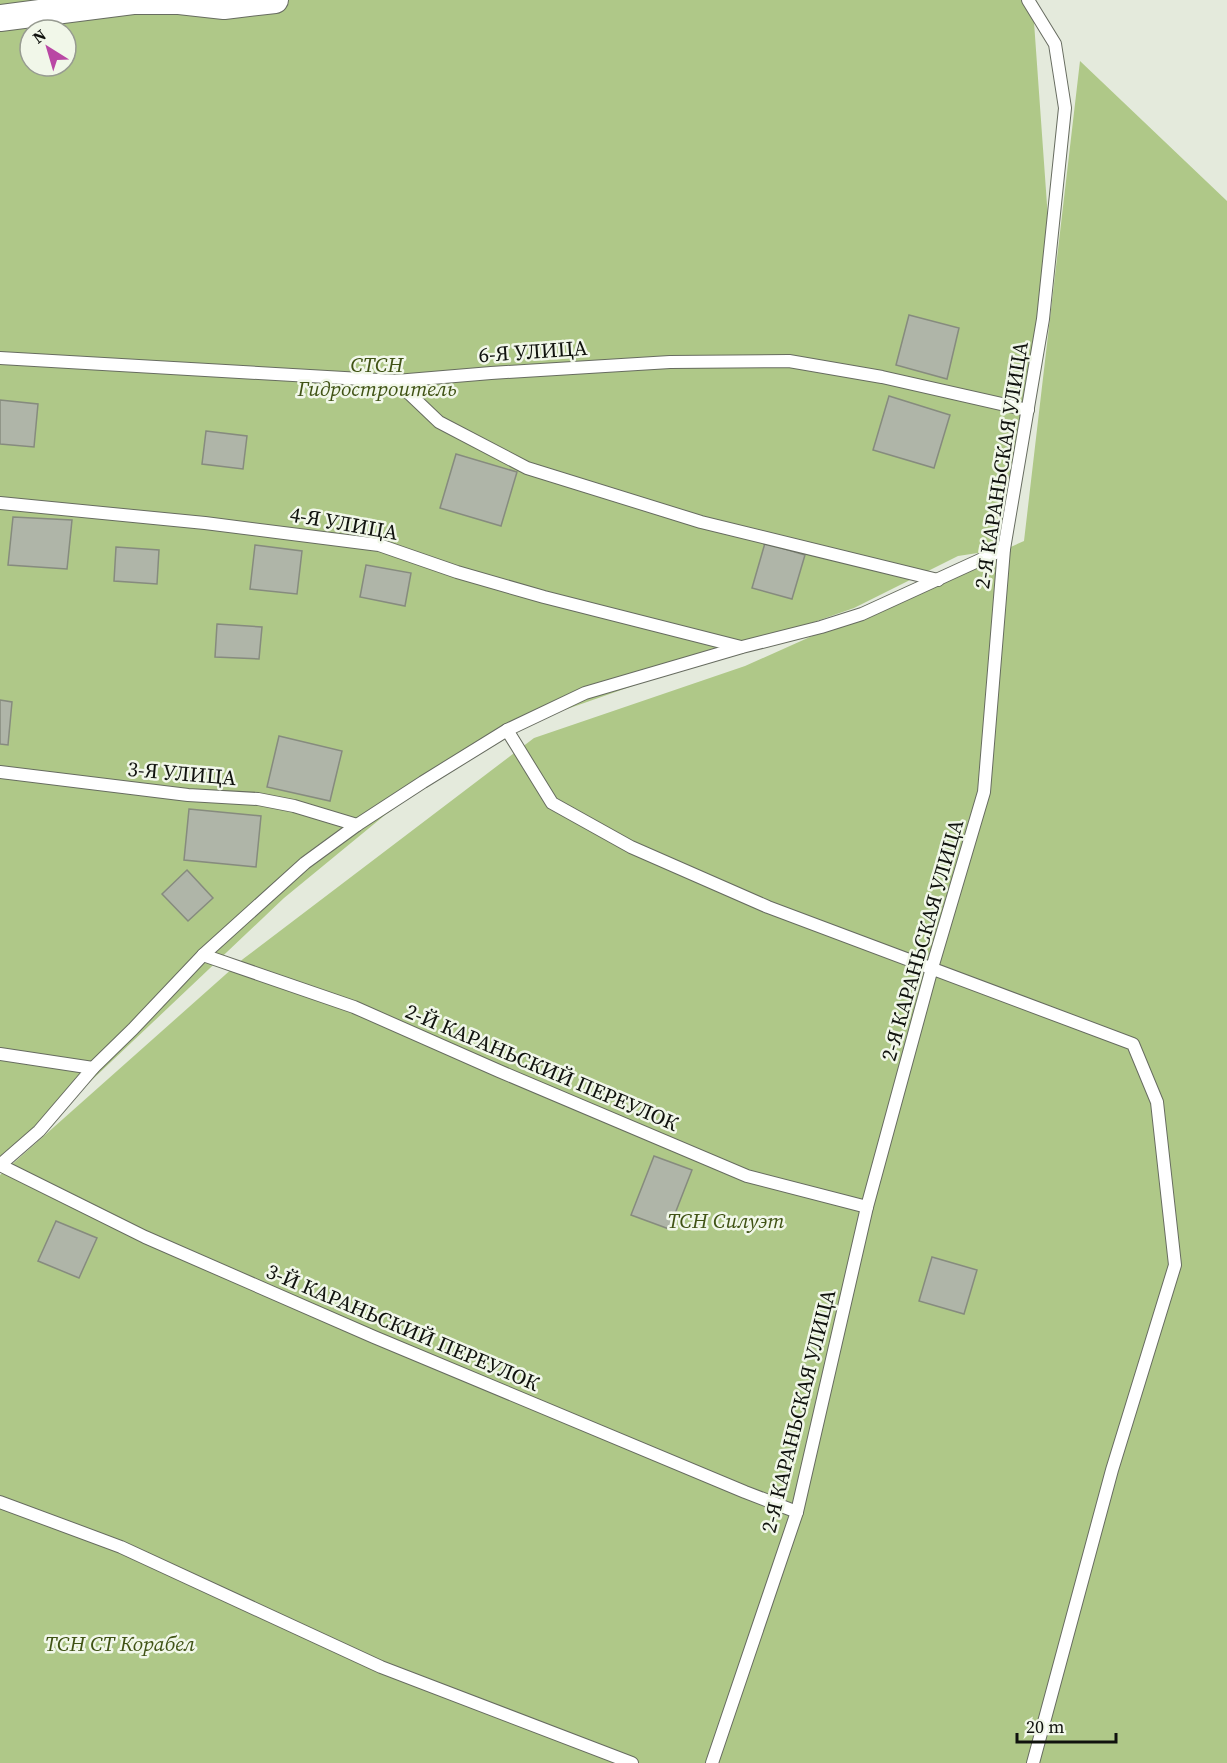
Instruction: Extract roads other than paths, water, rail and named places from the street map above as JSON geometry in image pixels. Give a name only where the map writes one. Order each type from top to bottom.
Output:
[{"type":"street","points":[[0,18],[133,1],[179,1],[224,6],[275,0]]},
{"type":"lane","name":"2-Я КАРАНЬСКАЯ УЛИЦА","points":[[712,1763],[797,1512],[867,1207],[932,968],[984,792],[1005,549],[1043,319],[1065,108],[1055,44],[1028,0]]},
{"type":"lane","name":"6-Я УЛИЦА","points":[[0,358],[396,381],[670,362],[789,361],[882,377],[1028,410]]},
{"type":"lane","points":[[396,381],[439,422],[527,468],[701,522],[938,580]]},
{"type":"lane","name":"4-Я УЛИЦА","points":[[0,503],[205,523],[379,545],[456,572],[544,597],[742,647]]},
{"type":"lane","points":[[0,1165],[39,1131],[93,1068],[134,1029],[203,955],[305,863],[357,825],[507,730],[585,693],[862,614],[1005,549]]},
{"type":"lane","points":[[507,730],[552,803],[631,847],[768,907],[1133,1044],[1158,1102],[1175,1265],[1112,1470],[1033,1763]]},
{"type":"lane","name":"3-Я УЛИЦА","points":[[0,771],[188,795],[258,799],[294,806],[357,825]]},
{"type":"lane","name":"2-Й КАРАНЬСКИЙ ПЕРЕУЛОК","points":[[203,955],[354,1007],[747,1176],[867,1207]]},
{"type":"lane","points":[[0,1054],[93,1068]]},
{"type":"lane","name":"3-Й КАРАНЬСКИЙ ПЕРЕУЛОК","points":[[0,1165],[145,1237],[385,1341],[744,1492],[797,1512]]},
{"type":"lane","points":[[0,1502],[121,1547],[381,1667],[632,1763]]},
{"type":"park label","name":"СТСН Гидростроитель","points":[[377,376]]},
{"type":"park label","name":"ТСН Силуэт","points":[[726,1220]]},
{"type":"park label","name":"ТСН СТ Корабел","points":[[120,1643]]}]
